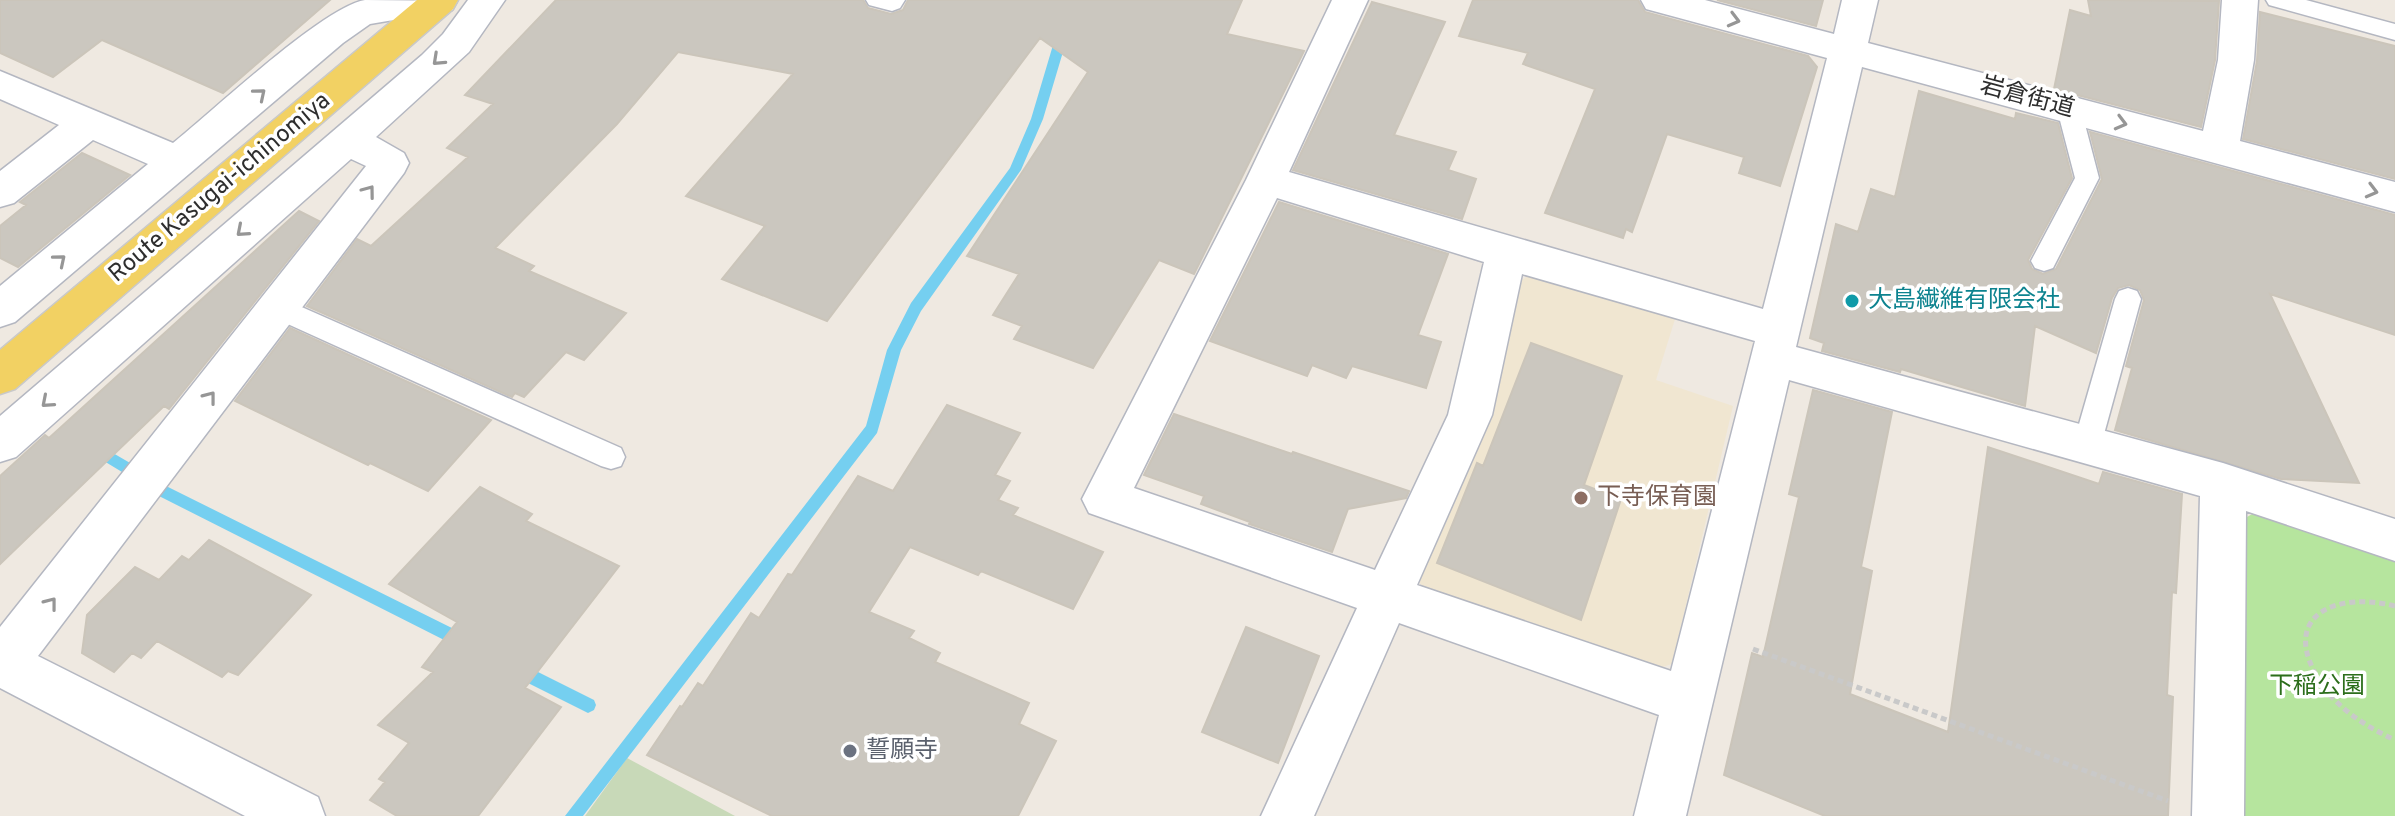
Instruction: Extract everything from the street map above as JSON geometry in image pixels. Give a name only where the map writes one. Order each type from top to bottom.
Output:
[{"type":"main road","name":"Route Kasugai-ichinomiya","points":[[0,376],[440,0]]},
{"type":"street","points":[[0,310],[330,34],[360,13],[440,0]]},
{"type":"street","points":[[0,443],[456,43],[487,0]]},
{"type":"street","points":[[1350,0],[1266,180],[1105,499],[1688,701]]},
{"type":"street","name":"岩倉街道","points":[[1659,0],[2395,197]]},
{"type":"street","points":[[1660,816],[1860,0]]},
{"type":"street","points":[[2219,150],[2236,60],[2240,0]]},
{"type":"street","points":[[0,84],[179,162]]},
{"type":"street","points":[[0,192],[89,123]]},
{"type":"street","points":[[299,816],[0,662],[32,628],[390,163],[369,149],[344,143]]},
{"type":"street","points":[[1266,180],[1506,253],[1776,345],[2087,445],[2223,483],[2395,540]]},
{"type":"street","points":[[1287,816],[1470,415],[1506,253]]},
{"type":"street","points":[[2199,811],[2223,483]]},
{"type":"lane","points":[[877,0],[892,3],[894,0]]},
{"type":"lane","points":[[2277,0],[2395,32]]},
{"type":"lane","points":[[2044,261],[2087,178],[2069,109]]},
{"type":"lane","points":[[2087,445],[2128,299]]},
{"type":"lane","points":[[279,308],[611,457]]},
{"type":"path","points":[[2395,606],[2362,598],[2335,601],[2317,613],[2308,632],[2309,657],[2322,685],[2346,711],[2375,732],[2395,740]]},
{"type":"path","points":[[1704,631],[2199,811]]},
{"type":"shaded area","name":"下寺保育園","points":[[1532,273],[1676,316],[1656,380],[1733,406],[1672,664],[1653,670],[1424,589],[1416,577],[1516,284]]},
{"type":"green space","name":"下稲公園","points":[[2254,513],[2395,558],[2395,816],[2238,816],[2240,521]]},
{"type":"green space","points":[[627,758],[735,816],[585,816]]},
{"type":"building","points":[[0,0],[330,0],[223,93],[102,40],[53,77],[0,53]]},
{"type":"building","points":[[556,0],[863,0],[868,8],[891,14],[903,10],[908,0],[1242,0],[1227,34],[1304,51],[1194,274],[1159,260],[1093,368],[1014,339],[1022,326],[993,315],[1019,274],[967,256],[1088,72],[1040,38],[827,321],[722,279],[765,226],[686,196],[793,74],[678,52],[617,124],[495,248],[534,266],[529,271],[626,313],[584,360],[566,352],[524,397],[515,393],[512,397],[307,306],[357,239],[371,246],[468,157],[447,148],[493,104],[465,95]]},
{"type":"building","points":[[1473,0],[1638,0],[1645,12],[1808,56],[1817,67],[1780,186],[1739,173],[1744,157],[1667,134],[1632,232],[1626,229],[1623,238],[1545,213],[1595,89],[1523,64],[1528,53],[1459,36]]},
{"type":"building","points":[[1717,0],[1823,0],[1816,26]]},
{"type":"building","points":[[2088,0],[2219,1],[2215,60],[2201,127],[2054,89],[2070,10],[2091,16]]},
{"type":"building","points":[[1372,2],[1445,22],[1394,135],[1456,152],[1448,170],[1476,179],[1462,219],[1293,170]]},
{"type":"building","points":[[2260,12],[2395,46],[2395,179],[2243,139],[2257,61]]},
{"type":"building","points":[[1919,91],[2015,119],[2016,113],[2058,123],[2072,178],[2028,260],[2032,269],[2043,274],[2056,269],[2102,179],[2090,132],[2395,215],[2395,335],[2270,294],[2359,483],[2281,479],[2115,430],[2132,368],[2126,366],[2144,300],[2140,290],[2129,285],[2118,288],[2112,298],[2096,353],[2035,326],[2025,406],[1901,369],[1900,372],[1822,351],[1824,343],[1810,338],[1836,224],[1858,232],[1871,189],[1895,197]]},
{"type":"building","points":[[82,153],[130,175],[18,267],[0,258],[0,226],[26,205],[20,202]]},
{"type":"building","points":[[1279,202],[1448,254],[1418,335],[1441,342],[1426,388],[1352,366],[1346,378],[1312,365],[1307,376],[1210,341]]},
{"type":"building","points":[[299,211],[319,221],[169,409],[164,406],[0,564],[0,476],[45,435],[49,438]]},
{"type":"building","points":[[290,328],[491,420],[428,491],[370,463],[368,465],[235,401]]},
{"type":"building","points":[[1531,343],[1622,376],[1584,485],[1621,499],[1581,620],[1437,563],[1477,463],[1483,466]]},
{"type":"building","points":[[1813,390],[1892,412],[1861,567],[1872,571],[1850,694],[1948,732],[1988,447],[2099,484],[2103,472],[2182,494],[2176,593],[2172,592],[2167,695],[2173,697],[2168,816],[1825,816],[1724,775],[1752,653],[1763,657],[1799,497],[1789,494]]},
{"type":"building","points":[[947,405],[1020,433],[995,475],[1010,481],[998,500],[1018,508],[1013,515],[1103,552],[1073,609],[981,571],[978,575],[910,547],[869,612],[914,631],[909,638],[940,653],[935,662],[1029,703],[1019,724],[1056,741],[1018,816],[772,816],[647,755],[698,683],[703,686],[751,613],[759,618],[788,574],[792,575],[858,476],[893,491]]},
{"type":"building","points":[[1174,414],[1409,491],[1406,498],[1348,509],[1332,552],[1249,524],[1201,504],[1204,496],[1144,475]]},
{"type":"building","points":[[480,487],[532,514],[526,521],[619,566],[525,688],[561,707],[478,816],[397,816],[370,800],[385,782],[379,779],[409,743],[378,725],[433,672],[422,667],[457,622],[389,584]]},
{"type":"building","points":[[209,540],[311,595],[238,675],[228,671],[222,677],[157,641],[141,658],[132,653],[114,672],[82,653],[87,615],[135,567],[159,580],[182,556],[189,560]]},
{"type":"building","points":[[1246,627],[1319,656],[1278,763],[1202,732]]},
{"type":"waterway","points":[[573,816],[872,429],[894,350],[916,307],[1015,170],[1037,119],[1062,35]]},
{"type":"waterway","points":[[94,448],[132,471]]},
{"type":"waterway","points":[[162,490],[462,641]]},
{"type":"waterway","points":[[516,669],[588,705]]},
{"type":"place","name":"大島繊維有限会社","points":[[1852,301]]},
{"type":"place","name":"下寺保育園","points":[[1581,498]]},
{"type":"place","name":"誓願寺","points":[[850,751]]}]
